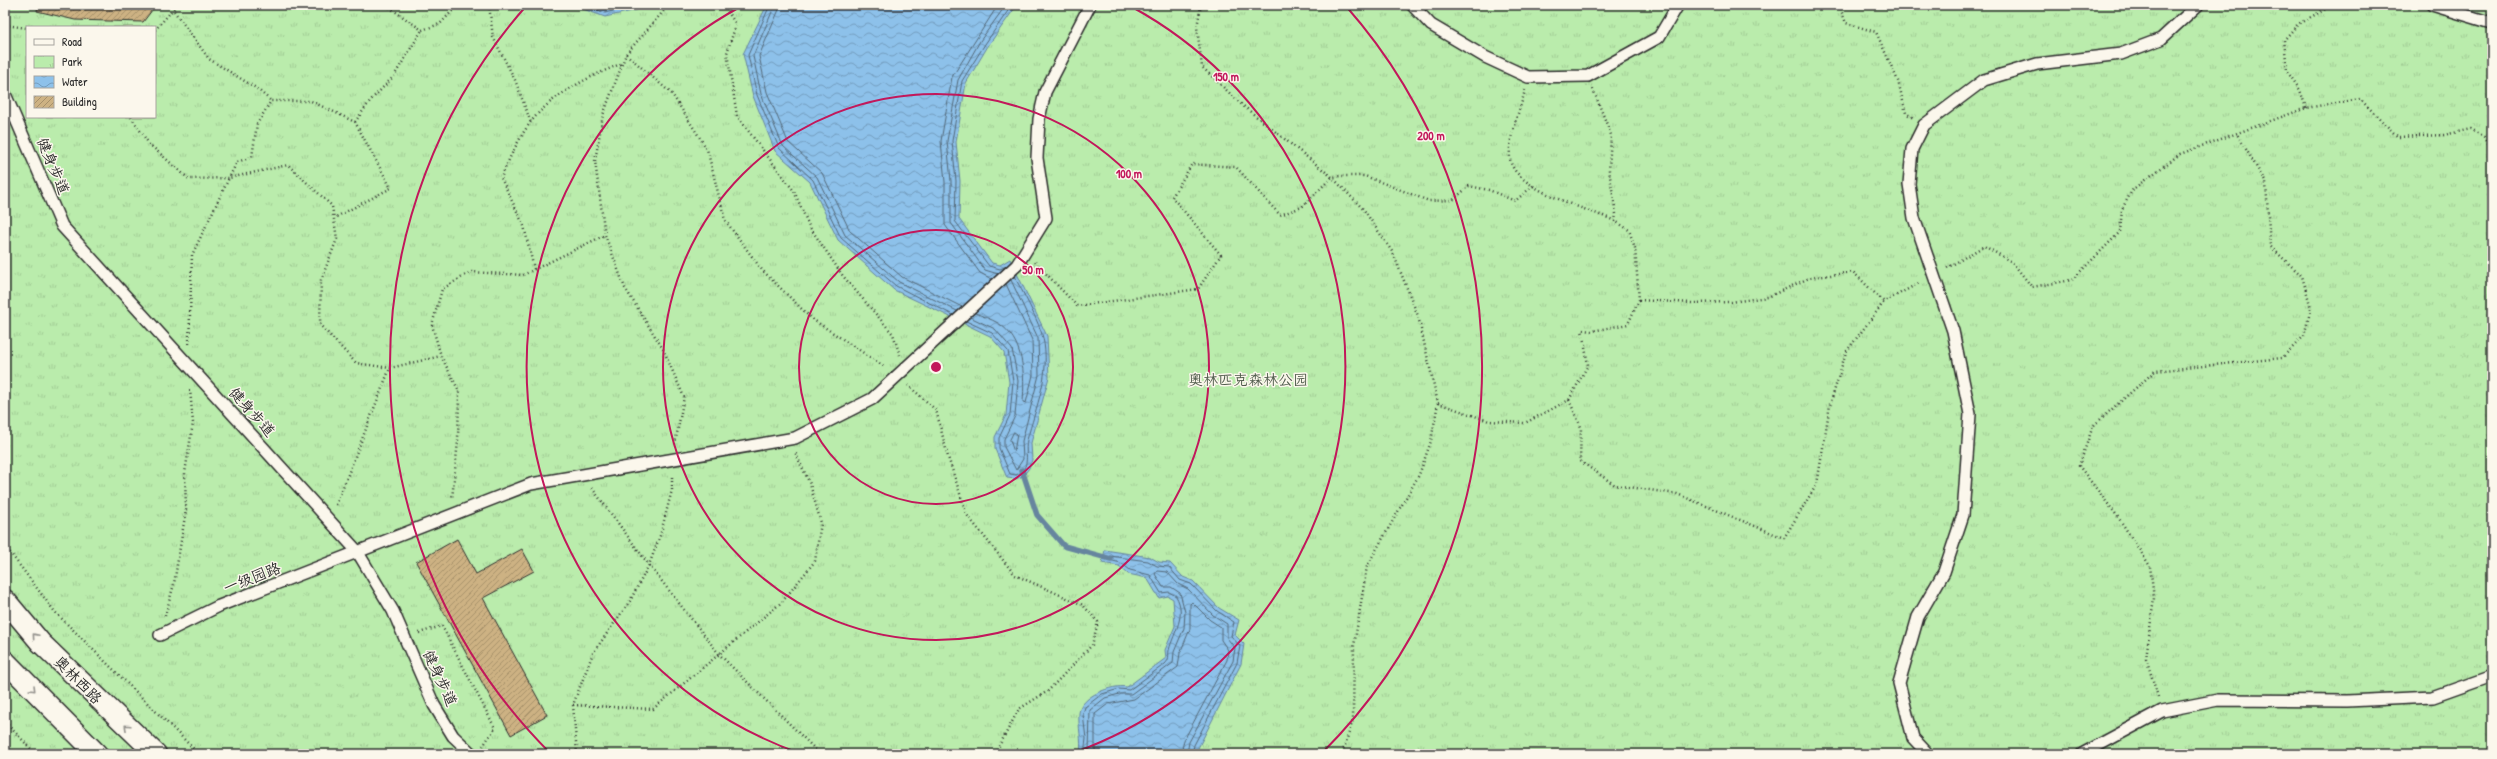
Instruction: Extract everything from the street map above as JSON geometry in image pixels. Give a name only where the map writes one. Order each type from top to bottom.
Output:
[{"type":"main road","name":"奥林西路","points":[[5,600],[41,643],[156,754]]},
{"type":"main road","points":[[5,661],[98,754]]},
{"type":"street","name":"一级园路","points":[[160,635],[219,606],[451,514],[532,484],[582,474],[789,439],[872,399],[951,328],[1017,265],[1046,218],[1037,158],[1039,119],[1045,92],[1090,5]]},
{"type":"street","points":[[1412,5],[1430,25],[1485,57],[1528,76],[1588,76],[1659,37],[1678,5]]},
{"type":"street","points":[[1928,754],[1913,738],[1899,683],[1918,617],[1944,572],[1963,515],[1970,414],[1952,331],[1914,218],[1909,184],[1912,149],[1924,125],[1984,80],[2038,64],[2121,54],[2161,39],[2198,5]]},
{"type":"street","points":[[2432,5],[2492,23]]},
{"type":"street","name":"健身步道","points":[[5,94],[62,226],[357,551],[393,612],[434,705],[453,736],[472,754]]},
{"type":"street","points":[[2082,754],[2162,711],[2218,700],[2347,701],[2434,697],[2492,676]]},
{"type":"path","points":[[156,29],[174,11],[177,5]]},
{"type":"path","points":[[386,5],[422,30]]},
{"type":"path","points":[[355,122],[370,101],[394,76],[422,30],[440,24],[458,5]]},
{"type":"path","points":[[490,5],[493,37],[515,80],[531,123]]},
{"type":"path","points":[[576,754],[573,705],[593,653],[630,601],[649,566],[660,536],[672,490],[672,459],[684,397],[663,349],[625,288],[604,235],[595,161],[603,115],[626,54],[669,5]]},
{"type":"path","points":[[723,5],[736,24],[727,53],[737,116],[794,191],[809,226],[843,276],[893,334],[901,372]]},
{"type":"path","points":[[1201,5],[1197,26],[1202,67],[1242,105],[1332,177],[1364,210],[1394,253],[1418,316],[1438,403],[1431,440],[1419,475],[1367,566],[1354,646],[1354,720],[1342,754]]},
{"type":"path","points":[[1839,5],[1846,23],[1876,32],[1898,80],[1906,113],[1924,125]]},
{"type":"path","points":[[2306,108],[2300,90],[2288,71],[2284,40],[2298,24],[2333,5]]},
{"type":"path","points":[[174,11],[209,59],[256,88],[271,101],[311,101],[355,122],[392,188],[334,218]]},
{"type":"path","points":[[5,25],[26,28]]},
{"type":"path","points":[[626,54],[672,94],[707,149],[725,220],[762,270],[812,319],[901,372],[936,410],[948,457],[967,515],[1015,575],[1083,605],[1098,622],[1092,645],[1048,691],[1019,709],[998,748],[997,754]]},
{"type":"path","points":[[534,269],[524,226],[501,178],[521,135],[546,105],[583,80],[623,62]]},
{"type":"path","points":[[1438,403],[1489,421],[1525,423],[1569,400],[1588,365],[1582,330],[1592,331],[1628,324],[1639,300],[1635,248],[1630,230],[1615,222],[1557,200],[1534,184],[1518,176],[1510,159],[1513,125],[1523,98],[1528,76]]},
{"type":"path","points":[[1588,76],[1611,135],[1609,170],[1615,222]]},
{"type":"path","points":[[1569,400],[1581,427],[1580,461],[1615,485],[1677,494],[1784,538],[1818,484],[1830,405],[1846,352],[1884,302],[1984,246],[2012,262],[2032,287],[2072,280],[2120,232],[2122,209],[2133,189],[2180,154],[2306,108],[2360,99],[2398,138],[2444,135],[2471,129],[2485,137],[2492,153]]},
{"type":"path","points":[[160,635],[174,584],[186,510],[185,473],[193,423],[188,365],[192,255],[237,162],[252,157],[257,124],[271,101]]},
{"type":"path","points":[[132,118],[149,144],[189,179],[229,178],[288,165],[332,206],[337,239],[321,280],[320,326],[356,364],[390,368],[441,356]]},
{"type":"path","points":[[2162,711],[2146,658],[2154,598],[2150,566],[2118,517],[2079,466],[2092,426],[2155,371],[2282,358],[2304,336],[2311,308],[2302,276],[2270,246],[2266,183],[2237,134]]},
{"type":"path","points":[[1025,251],[1077,306],[1198,289],[1221,255],[1172,197],[1192,164],[1236,167],[1280,215],[1302,207],[1332,177],[1365,176],[1429,201],[1453,200],[1469,186],[1489,190],[1515,201],[1534,184]]},
{"type":"path","points":[[451,514],[458,442],[459,391],[441,356],[432,325],[442,289],[472,272],[523,275],[604,235]]},
{"type":"path","points":[[1639,300],[1693,304],[1731,302],[1768,297],[1809,278],[1853,272],[1884,302]]},
{"type":"path","points":[[330,520],[390,368]]},
{"type":"path","points":[[573,705],[653,709],[782,602],[815,561],[821,523],[810,484],[789,439]]},
{"type":"path","points":[[582,474],[649,566],[719,654],[820,754]]},
{"type":"path","points":[[5,546],[56,612],[199,754]]},
{"type":"path","points":[[405,637],[442,626],[495,728],[482,748]]},
{"type":"path","points":[[5,722],[36,754]]},
{"type":"green space","name":"奥林匹克森林公园","points":[[5,5],[2492,5],[2492,754],[5,754]]},
{"type":"water","points":[[572,5],[643,5],[637,10],[605,17]]},
{"type":"water","points":[[767,5],[1017,5],[988,46],[966,83],[956,142],[960,181],[959,219],[992,263],[1000,265],[1010,259],[1047,336],[1049,377],[1031,443],[1032,460],[1029,468],[1023,476],[1016,479],[1007,478],[995,449],[995,437],[1006,415],[1009,382],[1004,352],[990,336],[894,290],[838,240],[810,182],[775,151],[753,96],[743,54]]},
{"type":"water","points":[[1105,550],[1150,557],[1159,562],[1170,563],[1183,577],[1193,581],[1219,608],[1239,620],[1235,635],[1244,644],[1241,664],[1195,754],[1080,754],[1081,744],[1079,713],[1085,701],[1098,692],[1106,689],[1113,687],[1127,687],[1166,658],[1165,650],[1175,626],[1173,599],[1168,596],[1159,598],[1147,578],[1128,574],[1119,566],[1102,563]]},
{"type":"building","points":[[38,5],[156,5],[143,22],[75,20],[37,11]]},
{"type":"building","points":[[457,539],[476,574],[522,549],[534,571],[483,598],[547,715],[511,735],[416,562]]},
{"type":"waterway","points":[[1022,470],[1037,515],[1064,546],[1111,559]]}]
